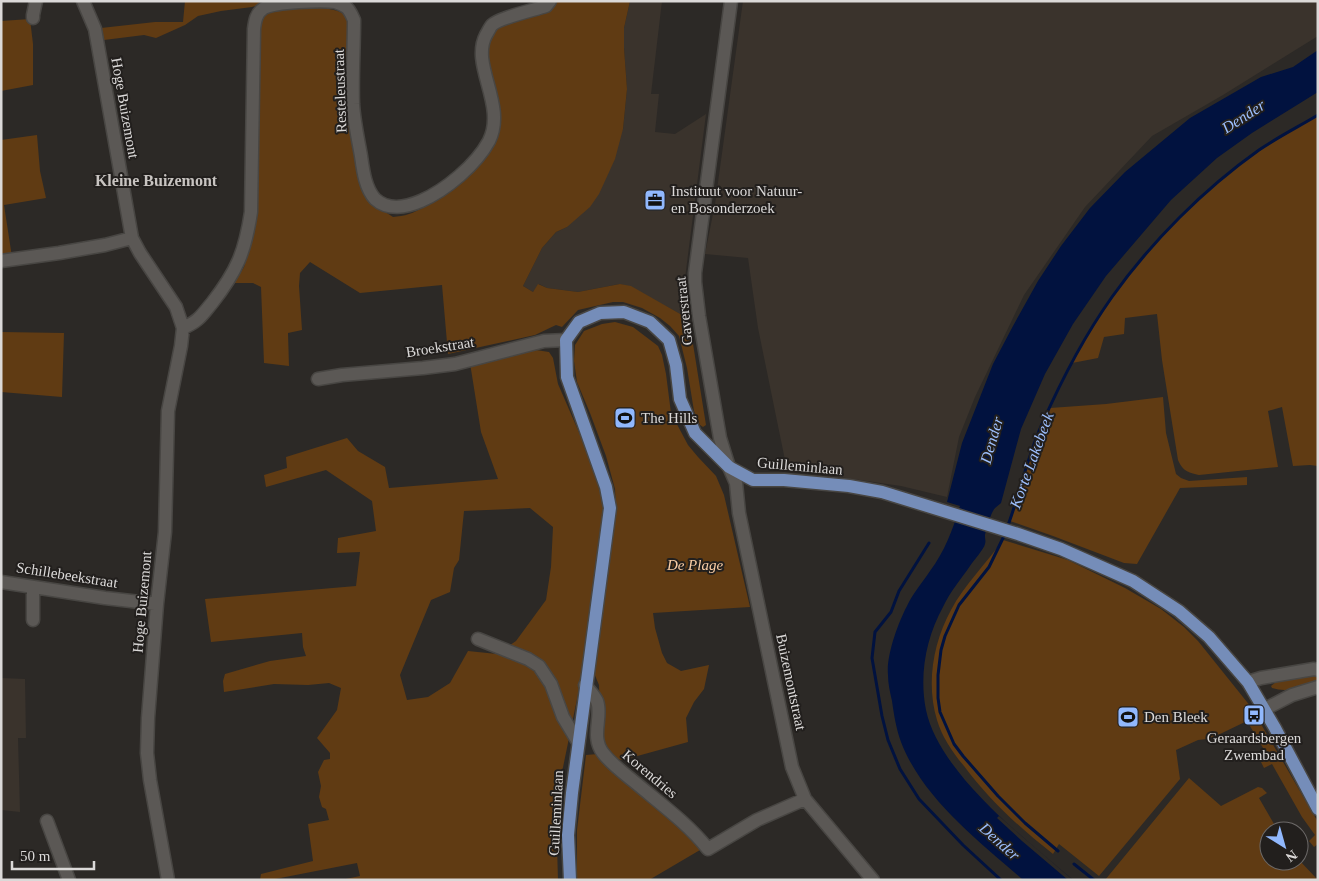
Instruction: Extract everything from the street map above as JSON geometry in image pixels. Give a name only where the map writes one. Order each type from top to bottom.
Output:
[{"type":"main road","name":"Guilleminlaan","points":[[570,880],[568,835],[585,685],[610,508],[606,487],[567,377],[566,340],[579,322],[600,313],[624,312],[650,322],[669,340],[676,364],[680,399],[695,433],[729,467],[753,480],[784,480],[849,486],[882,492],[1060,549],[1133,580],[1179,611],[1209,637],[1248,682],[1265,709],[1318,810]]},
{"type":"street","points":[[33,18],[36,1]]},
{"type":"street","name":"Hoge Buizemont","points":[[83,1],[95,29],[132,238],[176,307],[183,328],[168,411],[165,532],[157,604],[147,753],[168,880]]},
{"type":"street","name":"Resteleustraat","points":[[183,328],[196,322],[222,290],[235,270],[247,239],[251,212],[254,29],[257,14],[264,8],[288,3],[336,2],[345,6],[351,13],[354,20],[354,105],[367,187],[375,199],[395,208],[421,201],[438,192],[452,183],[479,156],[493,130],[494,118],[482,55],[486,35],[493,24],[546,6],[550,1]]},
{"type":"street","name":"Gaverstraat","points":[[729,467],[720,438],[695,282],[731,1]]},
{"type":"street","points":[[1,261],[60,253],[132,238]]},
{"type":"street","name":"Broekstraat","points":[[318,379],[455,364],[544,341],[566,340]]},
{"type":"street","name":"Buizemontstraat","points":[[729,467],[736,483],[739,513],[792,766],[804,799],[873,880]]},
{"type":"street","name":"Schillebeekstraat","points":[[1,582],[157,604]]},
{"type":"street","points":[[33,587],[33,620]]},
{"type":"street","points":[[478,639],[528,659],[539,666],[551,684],[563,717],[578,742]]},
{"type":"street","points":[[1248,682],[1261,678],[1314,669],[1318,670]]},
{"type":"street","name":"Korendries","points":[[585,685],[597,700],[596,728],[601,751],[611,763],[672,813],[710,848],[757,820],[804,799]]},
{"type":"street","points":[[1265,709],[1292,695],[1318,687]]},
{"type":"street","points":[[47,821],[69,880]]},
{"type":"shaded area","points":[[630,1],[662,1],[651,94],[659,94],[655,132],[675,134],[706,114],[684,286],[683,301],[689,319],[631,287],[620,284],[578,292],[547,288],[539,284],[533,292],[523,286],[542,248],[556,232],[567,227],[623,129],[627,89],[624,28]]},
{"type":"shaded area","points":[[743,1],[1318,1],[1318,36],[1223,95],[1152,136],[1085,207],[1024,295],[975,397],[959,437],[947,497],[901,486],[804,472],[786,465],[758,328],[748,258],[705,254],[715,204]]},
{"type":"shaded area","points":[[1,678],[25,679],[26,738],[18,738],[20,812],[1,810]]},
{"type":"green space","points":[[185,1],[264,1],[262,4],[252,7],[198,16],[185,25],[156,38],[144,35],[104,40],[101,28],[155,22],[183,22]]},
{"type":"green space","points":[[555,1],[630,1],[624,28],[627,89],[623,129],[615,159],[599,194],[590,207],[567,227],[556,232],[542,248],[523,286],[533,292],[538,284],[547,288],[578,292],[620,284],[631,286],[689,319],[706,425],[703,427],[700,425],[694,411],[687,368],[679,336],[660,318],[642,308],[623,302],[613,302],[578,310],[562,327],[556,325],[535,335],[448,354],[442,285],[360,293],[310,262],[300,273],[302,330],[288,333],[289,366],[264,363],[261,287],[253,283],[234,283],[244,267],[250,245],[257,36],[262,18],[272,11],[281,9],[316,8],[336,10],[346,16],[350,22],[349,114],[361,189],[376,206],[393,217],[417,211],[445,194],[472,172],[488,153],[499,126],[499,107],[484,51],[491,35],[501,25]]},
{"type":"green space","points":[[30,19],[33,44],[33,85],[1,91],[1,21]]},
{"type":"green space","points":[[1318,115],[1318,466],[1293,466],[1282,407],[1268,411],[1278,467],[1199,475],[1191,473],[1182,467],[1178,460],[1162,360],[1157,314],[1125,318],[1124,334],[1104,337],[1098,358],[1072,363],[1086,338],[1129,275],[1168,229],[1189,208],[1235,169],[1266,146]]},
{"type":"green space","points":[[37,135],[40,171],[46,198],[4,205],[12,257],[1,259],[1,140]]},
{"type":"green space","name":"De Plage","points":[[615,322],[633,327],[658,346],[666,374],[671,413],[688,445],[716,476],[724,495],[750,607],[653,613],[662,653],[667,663],[681,671],[709,665],[704,689],[694,702],[686,718],[688,742],[623,760],[614,759],[601,739],[599,685],[594,673],[583,670],[556,811],[558,880],[341,880],[360,876],[357,863],[270,880],[260,880],[261,874],[313,861],[308,824],[329,820],[326,809],[322,807],[319,797],[321,786],[318,772],[324,760],[330,759],[330,753],[317,738],[337,710],[341,688],[329,683],[308,685],[274,684],[224,692],[223,681],[225,674],[270,661],[306,656],[302,633],[211,642],[205,599],[356,586],[360,552],[337,553],[338,538],[376,531],[372,501],[326,470],[266,487],[264,475],[287,468],[286,457],[347,438],[358,451],[385,467],[389,488],[498,479],[481,432],[470,363],[536,350],[549,352],[553,358],[558,384],[591,460],[601,490],[604,515],[616,512],[615,489],[606,456],[577,382],[574,361],[575,345],[584,331],[602,324]],"holes":[[[530,508],[553,527],[551,567],[546,600],[516,641],[497,654],[468,651],[450,683],[428,697],[407,700],[400,675],[431,600],[450,592],[454,568],[459,560],[464,511]]]},
{"type":"green space","points":[[1,332],[64,333],[62,397],[1,392]]},
{"type":"green space","points":[[1163,397],[1166,433],[1176,474],[1189,481],[1247,477],[1247,485],[1180,488],[1137,564],[1124,563],[1010,521],[1023,477],[1050,408]]},
{"type":"green space","name":"Den Bleek","points":[[1003,540],[1068,560],[1125,588],[1161,609],[1198,641],[1251,707],[1318,822],[1318,844],[1314,847],[1309,841],[1315,835],[1309,827],[1309,821],[1305,821],[1302,817],[1272,764],[1264,768],[1261,762],[1269,758],[1247,721],[1220,734],[1198,740],[1176,750],[1180,779],[1099,876],[1059,844],[1053,854],[1006,813],[984,790],[956,756],[939,726],[932,692],[933,664],[945,623],[962,592]]},
{"type":"green space","points":[[1318,675],[1318,683],[1301,688],[1284,690],[1272,688],[1271,686],[1281,678]]},
{"type":"green space","points":[[598,754],[696,841],[700,850],[649,880],[577,880],[577,830],[586,755]]},
{"type":"green space","points":[[1189,778],[1221,806],[1258,787],[1262,788],[1267,793],[1259,798],[1272,821],[1259,821],[1259,871],[1309,871],[1318,880],[1105,880]]},
{"type":"water","name":"Dender","points":[[1318,50],[1318,92],[1252,133],[1217,158],[1171,200],[1106,276],[1073,324],[1045,374],[1021,429],[1001,503],[994,509],[991,516],[985,534],[984,546],[949,596],[932,631],[928,644],[923,684],[926,710],[934,734],[948,758],[987,804],[1073,880],[1023,880],[954,818],[923,782],[901,742],[895,721],[889,685],[889,659],[900,621],[912,597],[944,548],[960,506],[947,502],[962,443],[993,364],[1013,326],[1038,281],[1061,246],[1090,208],[1125,172],[1190,118],[1261,77],[1293,67]]},
{"type":"pier","points":[[999,816],[1073,880],[1068,880],[1022,841],[997,818]]},
{"type":"waterway","name":"Korte Lakebeek","points":[[1007,528],[1037,437],[1057,391],[1092,327],[1127,276],[1161,237],[1199,199],[1238,165],[1281,136],[1318,115]]},
{"type":"waterway","name":"Korte Lakebeek","points":[[1005,534],[989,567],[959,605],[945,636],[938,675],[940,712],[954,744],[963,756],[998,796],[1025,823],[1058,851]]},
{"type":"waterway","points":[[929,543],[899,591],[891,612],[875,632],[872,658],[882,716],[888,740],[900,769],[919,799],[963,845],[1001,880]]},
{"type":"waterway","name":"Korte Lakebeek","points":[[1074,864],[1094,880]]},
{"type":"place","name":"Instituut voor Natuur- en Bosonderzoek","points":[[655,200]]},
{"type":"place","name":"The Hills","points":[[625,418]]},
{"type":"place","name":"Geraardsbergen Zwembad","points":[[1254,715]]},
{"type":"place","name":"Den Bleek","points":[[1128,717]]},
{"type":"district","name":"Kleine Buizemont","points":[[156,180]]}]
